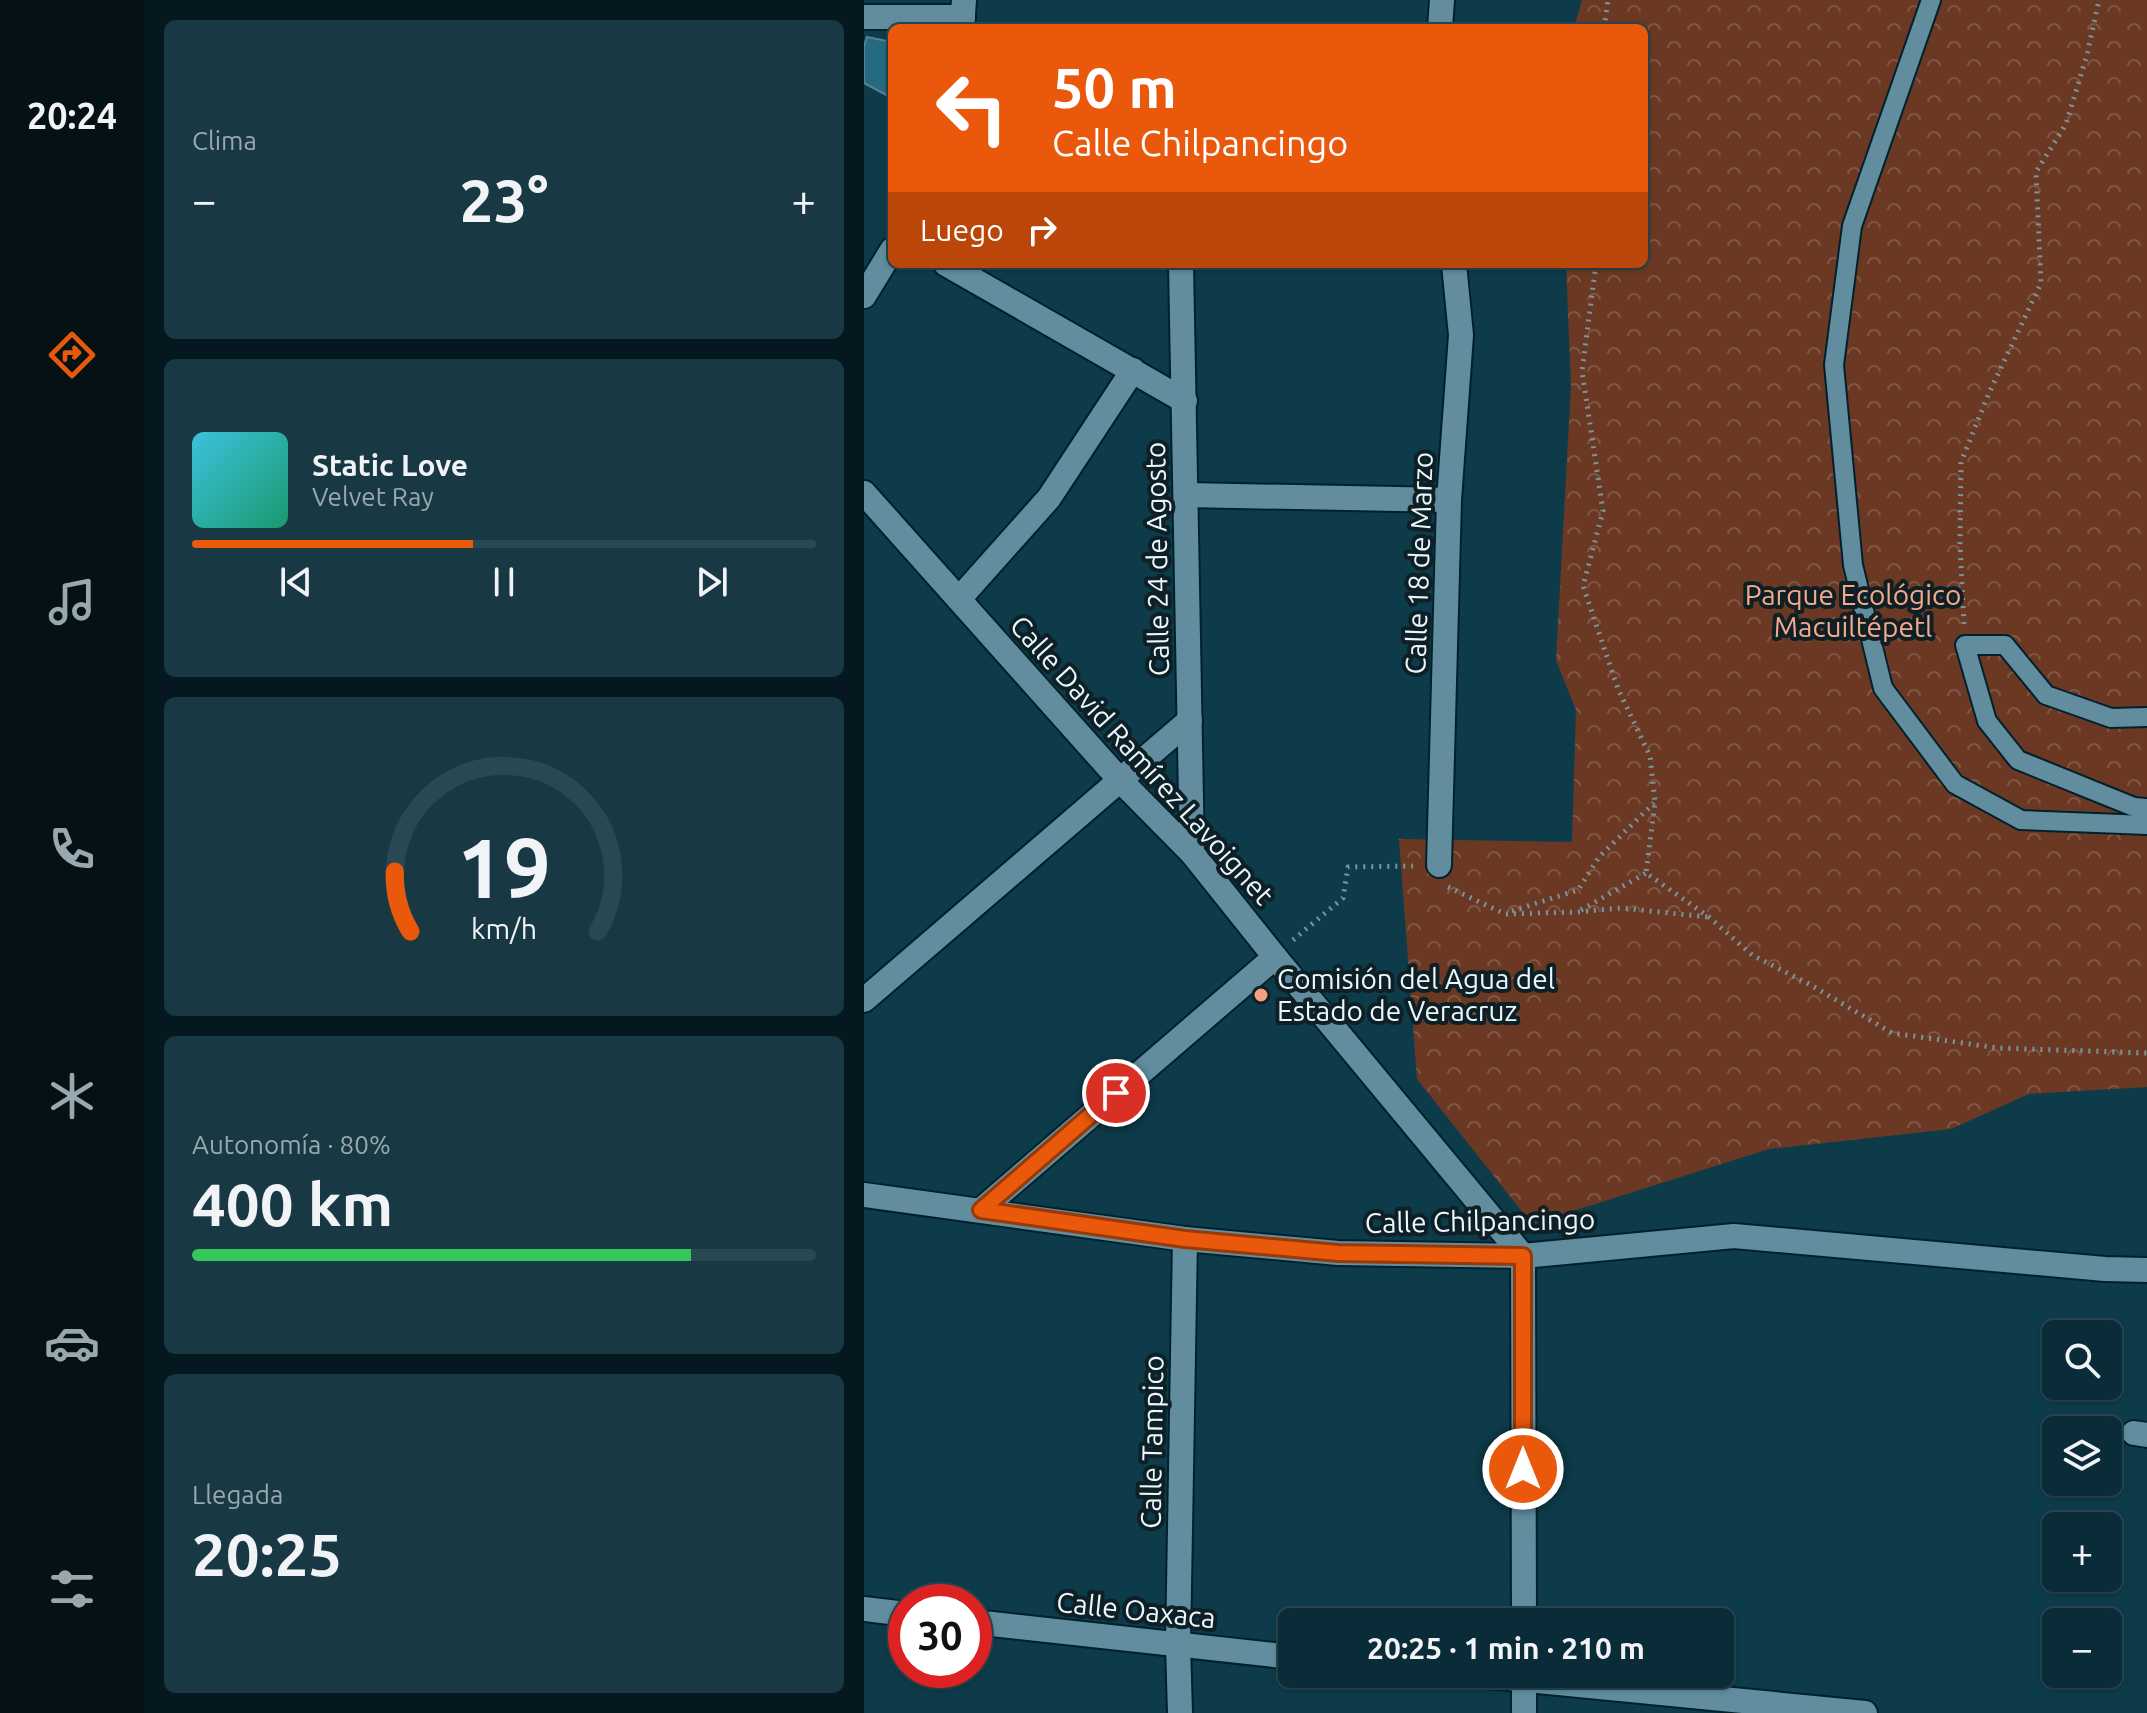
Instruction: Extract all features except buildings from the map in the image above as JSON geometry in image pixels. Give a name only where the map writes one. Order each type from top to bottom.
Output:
[{"type":"street","points":[[1440,24],[1442,0]]},
{"type":"street","points":[[864,17],[963,15]]},
{"type":"street","points":[[864,296],[888,257]]},
{"type":"street","points":[[953,268],[1185,401]]},
{"type":"street","name":"Calle 24 de Agosto","points":[[1181,268],[1192,853]]},
{"type":"street","name":"Calle 18 de Marzo","points":[[1439,865],[1449,500],[1461,335],[1454,268]]},
{"type":"street","points":[[959,599],[1049,498],[1133,370]]},
{"type":"street","name":"Calle David Ramírez Lavoignet","points":[[864,493],[1119,779],[1192,853],[1523,1256]]},
{"type":"street","points":[[1186,495],[1449,500]]},
{"type":"street","points":[[864,1000],[1190,720]]},
{"type":"street","points":[[981,1210],[1275,957]]},
{"type":"street","name":"Calle Chilpancingo","points":[[864,1195],[1185,1239],[1338,1253],[1523,1256],[1734,1236],[2105,1269],[2147,1270]]},
{"type":"street","name":"Calle Tampico","points":[[1180,1713],[1178,1645],[1185,1239]]},
{"type":"street","points":[[1523,1256],[1524,1608]]},
{"type":"street","points":[[864,1609],[888,1612]]},
{"type":"street","name":"Calle Oaxaca","points":[[992,1624],[1278,1656]]},
{"type":"street","points":[[1524,1688],[1524,1713]]},
{"type":"street","points":[[1628,1688],[1865,1713]]},
{"type":"lane","points":[[1931,0],[1852,226],[1834,365],[1853,565],[1883,688],[1955,784],[2021,820],[2147,825]]},
{"type":"lane","points":[[2147,717],[2111,718],[2046,695],[2005,645],[1965,645],[1987,721],[2018,760],[2134,807],[2147,808]]},
{"type":"path","points":[[1605,24],[1608,0]]},
{"type":"path","points":[[1965,645],[1960,546],[1961,462],[1989,393],[2041,283],[2036,172],[2066,124],[2087,55],[2099,0]]},
{"type":"path","points":[[1595,268],[1582,371],[1603,511],[1583,586],[1618,689],[1650,756],[1655,802],[1646,873]]},
{"type":"path","points":[[1505,914],[1578,890],[1599,857],[1655,802]]},
{"type":"path","points":[[1275,957],[1343,898],[1348,867],[1439,865],[1446,887],[1505,914],[1621,908],[1709,917]]},
{"type":"path","points":[[1577,912],[1646,873]]},
{"type":"path","points":[[1646,873],[1709,917],[1752,955],[1809,984],[1892,1033],[1998,1048],[2147,1053]]},
{"type":"green space","name":"Parque Ecológico Macuiltépetl","points":[[1582,0],[2147,0],[2147,1087],[2029,1094],[1951,1129],[1769,1149],[1532,1224],[1417,1079],[1399,839],[1572,842],[1576,710],[1556,660],[1571,386],[1566,268],[1648,268],[1648,24],[1575,24]]},
{"type":"place","name":"Comisión del Agua del Estado de Veracruz","points":[[1261,995]]},
{"type":"route","points":[[1116,1093],[981,1210],[1185,1239],[1338,1253],[1523,1256],[1523,1469]]}]
